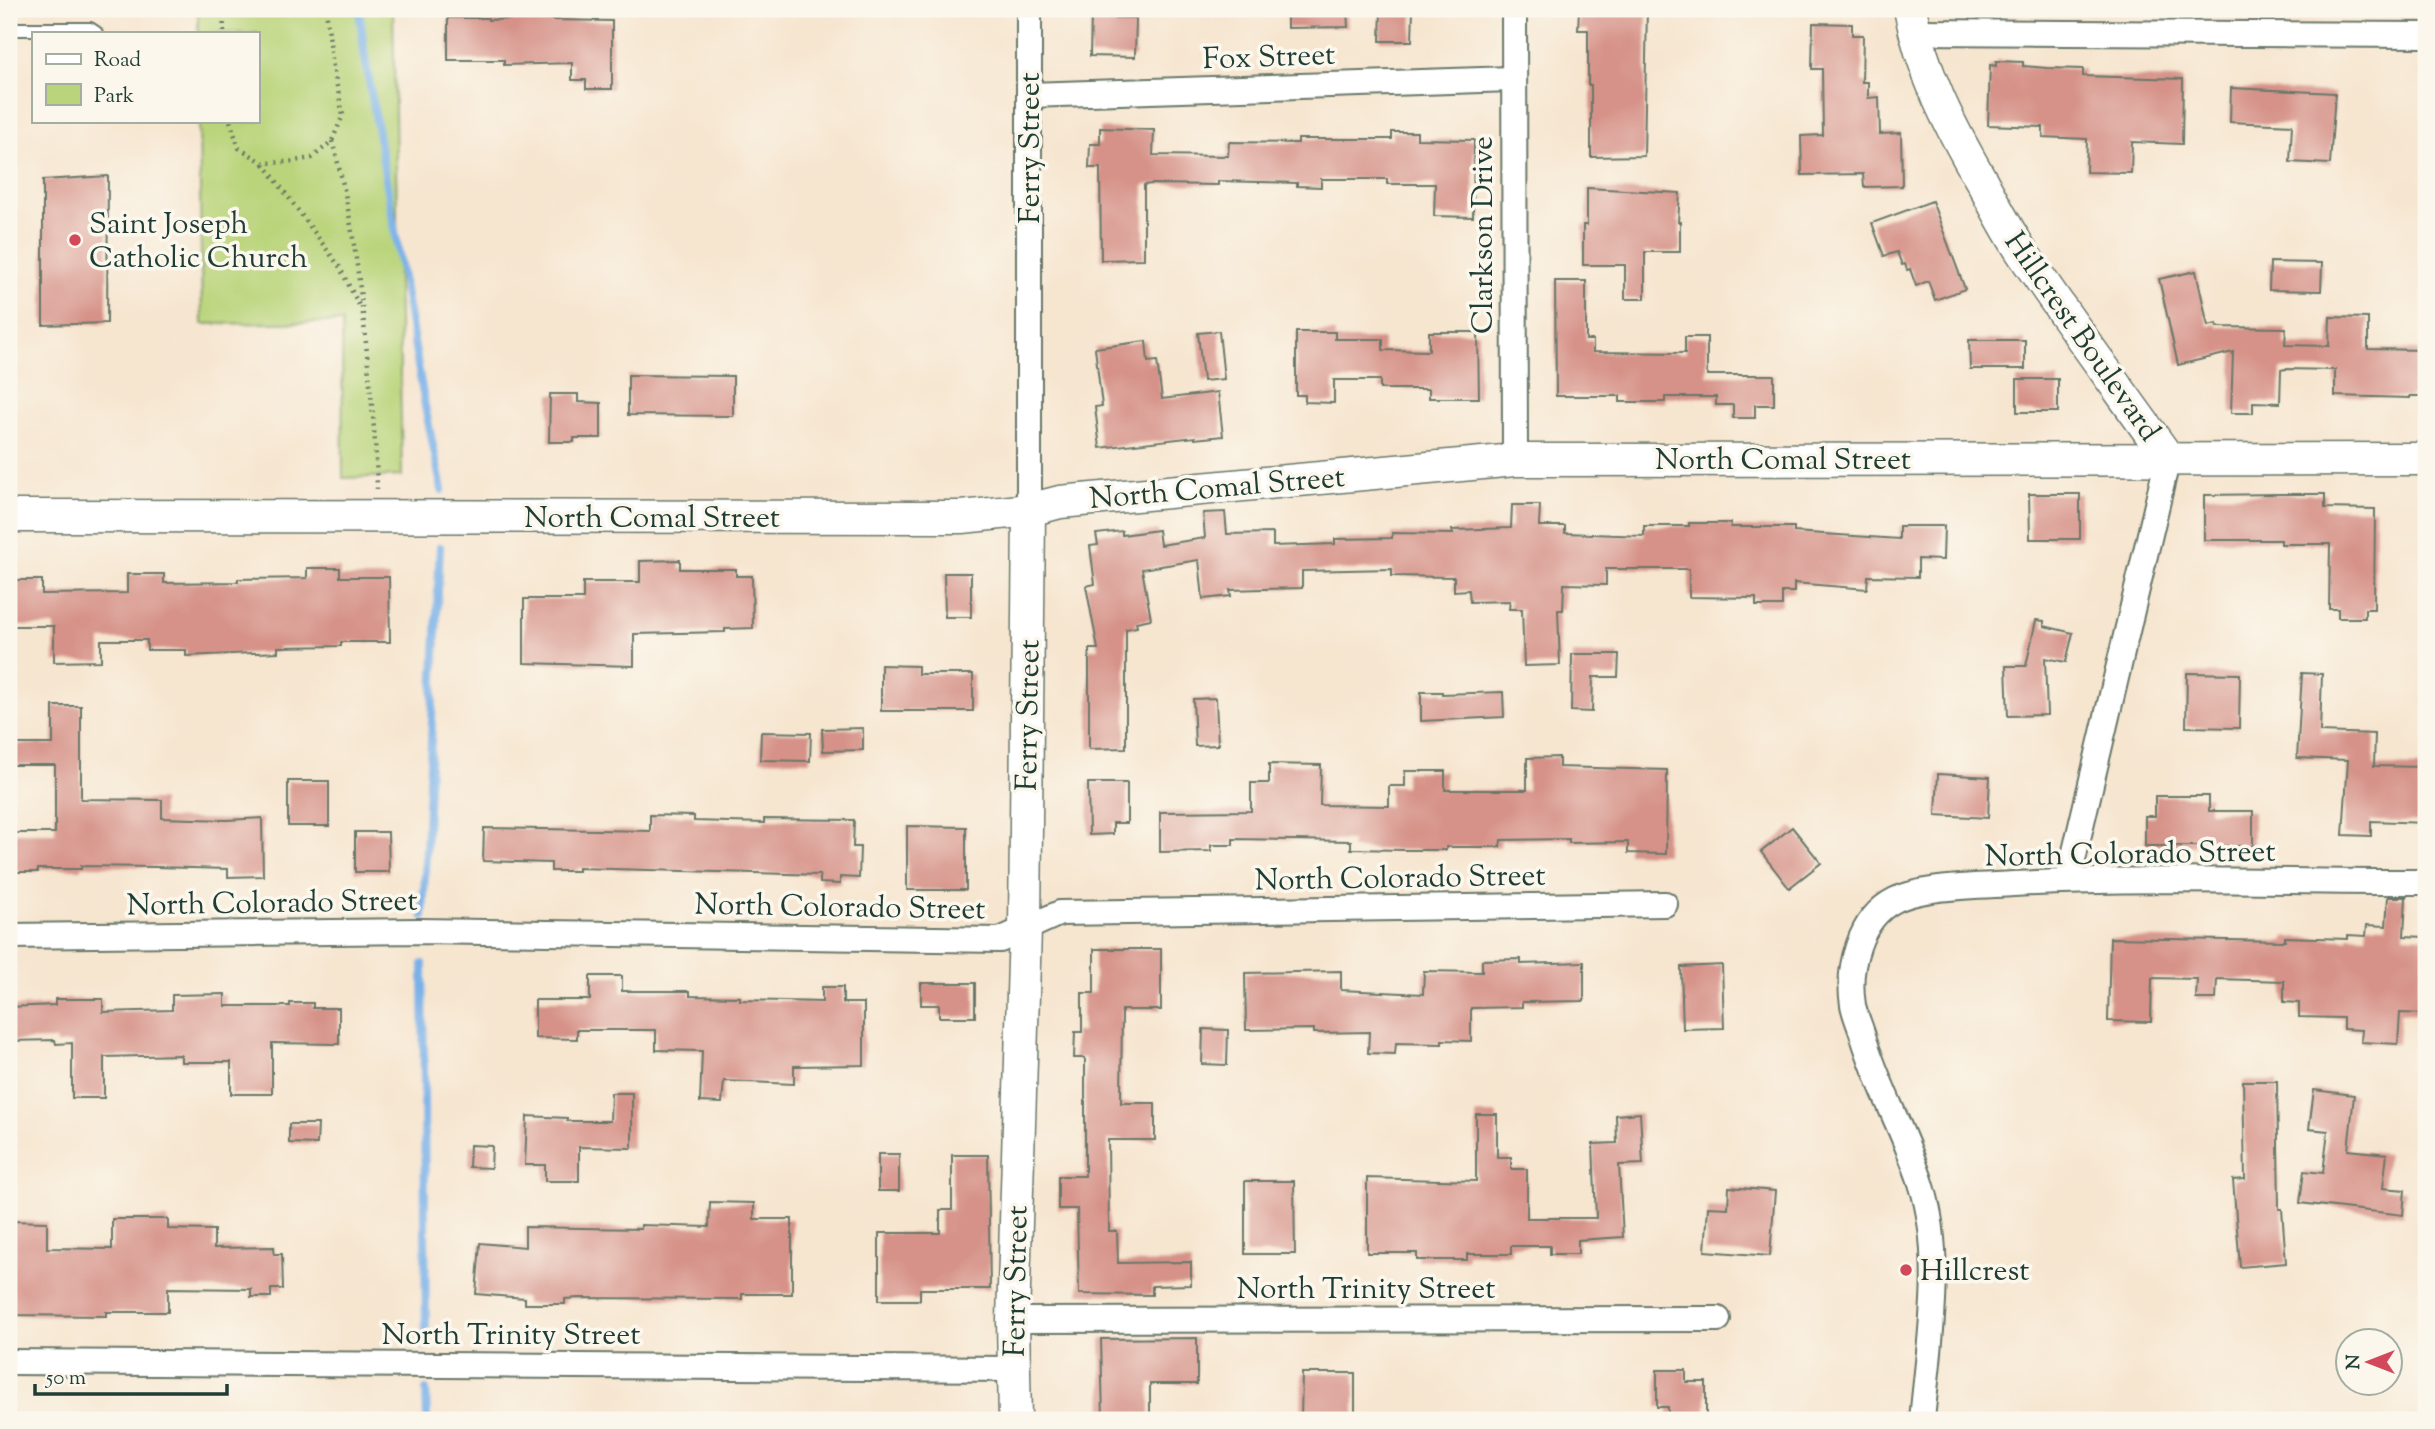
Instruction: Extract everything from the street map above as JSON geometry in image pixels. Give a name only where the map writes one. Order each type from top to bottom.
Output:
[{"type":"street","name":"Ferry Street","points":[[1015,1420],[1013,1320],[1025,929],[1029,510],[1028,9]]},
{"type":"street","name":"Clarkson Drive","points":[[1514,9],[1516,460]]},
{"type":"street","points":[[1912,20],[2426,34]]},
{"type":"street","name":"Hillcrest Boulevard","points":[[1912,20],[1929,79],[1957,139],[2025,257],[2168,458],[2068,881]]},
{"type":"street","name":"Fox Street","points":[[1028,95],[1513,79]]},
{"type":"street","name":"North Comal Street","points":[[9,516],[948,517],[1029,510],[1060,502],[1516,460],[2426,459]]},
{"type":"street","name":"North Colorado Street","points":[[1922,1420],[1932,1294],[1930,1214],[1920,1181],[1868,1055],[1853,1005],[1852,974],[1858,944],[1874,918],[1894,901],[1919,892],[1975,886],[2068,881],[2426,882]]},
{"type":"street","name":"North Colorado Street","points":[[9,936],[419,931],[1000,940],[1060,913],[1665,904]]},
{"type":"street","name":"North Trinity Street","points":[[1013,1320],[1718,1319]]},
{"type":"street","name":"North Trinity Street","points":[[9,1362],[1013,1369]]},
{"type":"lane","points":[[9,29],[90,29],[94,32]]},
{"type":"path","points":[[223,9],[224,32]]},
{"type":"path","points":[[264,163],[312,158],[332,141],[343,115],[333,67],[326,9]]},
{"type":"path","points":[[230,122],[239,148],[264,163],[339,266],[362,311]]},
{"type":"path","points":[[332,141],[341,172],[362,311],[376,438],[378,518]]},
{"type":"green space","points":[[198,9],[393,9],[402,476],[343,478],[342,322],[202,324],[199,122],[259,122],[259,32],[198,32]]},
{"type":"building","points":[[1287,9],[1347,9],[1348,27],[1287,28]]},
{"type":"building","points":[[1381,9],[1413,9],[1412,41],[1380,41]]},
{"type":"building","points":[[1579,9],[1647,9],[1644,156],[1591,157],[1588,30],[1578,30]]},
{"type":"building","points":[[1091,17],[1136,18],[1135,57],[1090,56]]},
{"type":"building","points":[[448,18],[612,21],[612,89],[586,89],[586,80],[572,80],[572,63],[504,65],[504,60],[448,60]]},
{"type":"building","points":[[1813,23],[1852,24],[1852,35],[1863,35],[1862,82],[1868,82],[1868,98],[1879,97],[1880,134],[1901,133],[1902,186],[1864,187],[1863,174],[1802,175],[1801,136],[1823,135],[1822,69],[1812,69]]},
{"type":"building","points":[[1996,61],[2023,62],[2023,66],[2083,69],[2083,76],[2183,79],[2182,144],[2132,142],[2131,173],[2086,172],[2087,139],[2043,137],[2043,127],[1988,125],[1990,65],[1996,66]]},
{"type":"building","points":[[2231,88],[2335,93],[2330,164],[2290,162],[2292,125],[2230,122]]},
{"type":"building","points":[[1100,128],[1154,130],[1153,155],[1228,156],[1229,142],[1298,143],[1298,139],[1392,139],[1392,132],[1417,132],[1417,139],[1474,140],[1473,217],[1434,216],[1435,184],[1387,184],[1387,179],[1321,179],[1321,187],[1297,186],[1297,183],[1218,181],[1218,185],[1152,184],[1144,185],[1144,259],[1101,260],[1100,168],[1089,168],[1090,144],[1100,144]]},
{"type":"building","name":"Saint Joseph Catholic Church","points":[[108,176],[107,323],[43,325],[43,180]]},
{"type":"building","points":[[1587,188],[1680,193],[1680,252],[1645,252],[1645,299],[1625,299],[1625,265],[1583,265]]},
{"type":"building","points":[[1932,201],[1965,289],[1935,300],[1928,281],[1916,286],[1910,269],[1907,270],[1905,264],[1902,265],[1897,252],[1884,256],[1872,223]]},
{"type":"building","points":[[2270,262],[2322,263],[2321,291],[2269,290]]},
{"type":"building","points":[[2196,271],[2208,326],[2217,324],[2217,327],[2286,328],[2285,345],[2329,346],[2330,317],[2368,318],[2368,349],[2426,350],[2426,396],[2335,396],[2335,370],[2285,369],[2281,370],[2280,403],[2253,402],[2253,413],[2231,413],[2233,352],[2178,365],[2159,279]]},
{"type":"building","points":[[1555,281],[1586,281],[1586,340],[1593,340],[1593,352],[1685,353],[1685,337],[1707,337],[1707,375],[1774,375],[1774,405],[1755,405],[1755,418],[1733,418],[1733,405],[1716,405],[1716,397],[1665,397],[1665,402],[1620,402],[1620,396],[1556,396]]},
{"type":"building","points":[[1219,331],[1224,379],[1203,381],[1198,333]]},
{"type":"building","points":[[1296,332],[1335,332],[1335,339],[1383,339],[1383,350],[1429,351],[1429,332],[1478,332],[1479,398],[1429,398],[1429,389],[1380,389],[1380,380],[1334,380],[1334,403],[1305,402],[1305,395],[1296,395]]},
{"type":"building","points":[[1969,340],[2025,340],[2025,369],[1970,369]]},
{"type":"building","points":[[1146,341],[1148,362],[1157,361],[1162,399],[1218,392],[1223,436],[1100,448],[1095,407],[1102,406],[1095,348]]},
{"type":"building","points":[[628,375],[733,376],[733,416],[628,415]]},
{"type":"building","points":[[2017,379],[2058,379],[2058,412],[2017,412]]},
{"type":"building","points":[[550,394],[578,394],[578,402],[601,403],[601,438],[549,442]]},
{"type":"building","points":[[2029,494],[2080,494],[2080,539],[2030,539]]},
{"type":"building","points":[[2325,494],[2325,508],[2375,509],[2374,609],[2365,609],[2365,618],[2338,618],[2338,609],[2329,609],[2330,544],[2281,544],[2281,540],[2204,540],[2204,495]]},
{"type":"building","points":[[1512,505],[1540,505],[1539,526],[1565,526],[1565,533],[1644,536],[1644,526],[1731,523],[1731,527],[1794,527],[1794,532],[1899,539],[1899,526],[1944,526],[1943,560],[1918,559],[1918,577],[1868,576],[1867,589],[1794,583],[1794,592],[1782,592],[1782,606],[1756,606],[1756,598],[1689,597],[1689,569],[1606,569],[1606,585],[1564,584],[1563,610],[1558,610],[1560,665],[1524,666],[1522,609],[1509,609],[1510,601],[1470,602],[1469,590],[1454,591],[1454,577],[1392,576],[1392,569],[1302,571],[1302,588],[1230,590],[1231,596],[1203,599],[1199,560],[1142,569],[1151,619],[1136,622],[1137,627],[1126,629],[1126,748],[1089,749],[1089,649],[1098,649],[1086,586],[1095,584],[1090,546],[1098,545],[1096,534],[1122,531],[1122,535],[1158,530],[1160,545],[1205,538],[1203,513],[1225,512],[1227,534],[1273,533],[1273,546],[1335,544],[1335,539],[1392,538],[1392,533],[1453,534],[1452,530],[1511,528]]},
{"type":"building","points":[[680,560],[680,569],[736,569],[736,576],[752,576],[753,628],[725,629],[725,632],[634,634],[634,666],[524,663],[524,599],[583,599],[583,582],[640,582],[640,561]]},
{"type":"building","points":[[307,568],[340,568],[340,577],[389,577],[390,642],[341,642],[341,646],[278,647],[278,652],[186,656],[186,650],[147,650],[147,640],[101,640],[101,661],[54,662],[54,626],[9,626],[9,580],[42,580],[42,594],[127,593],[127,574],[164,574],[164,583],[238,582],[238,579],[307,578]]},
{"type":"building","points":[[944,573],[971,573],[971,617],[945,617]]},
{"type":"building","points":[[2036,620],[2044,621],[2044,626],[2073,633],[2066,662],[2045,658],[2047,715],[2008,716],[2006,666],[2026,666]]},
{"type":"building","points":[[1572,654],[1619,654],[1618,677],[1593,677],[1592,712],[1571,711]]},
{"type":"building","points":[[881,665],[918,666],[918,674],[973,674],[973,711],[881,711]]},
{"type":"building","points":[[2187,673],[2240,674],[2239,728],[2186,727]]},
{"type":"building","points":[[2302,673],[2322,674],[2320,732],[2375,734],[2374,766],[2426,767],[2426,823],[2371,821],[2371,836],[2343,835],[2348,760],[2297,758]]},
{"type":"building","points":[[1421,692],[1503,692],[1504,717],[1421,721]]},
{"type":"building","points":[[1216,698],[1218,745],[1195,746],[1193,699]]},
{"type":"building","points":[[53,706],[81,706],[81,799],[162,800],[162,818],[262,818],[263,876],[228,877],[228,869],[156,867],[81,866],[81,869],[9,872],[9,833],[55,833],[55,765],[9,765],[9,744],[53,744]]},
{"type":"building","points":[[863,728],[863,750],[823,751],[822,729]]},
{"type":"building","points":[[761,732],[811,733],[810,761],[760,760]]},
{"type":"building","points":[[1559,757],[1559,767],[1667,770],[1666,854],[1628,853],[1628,842],[1569,843],[1569,839],[1501,840],[1500,847],[1404,850],[1351,849],[1351,841],[1233,839],[1233,845],[1211,845],[1211,851],[1160,852],[1160,812],[1251,811],[1251,783],[1269,783],[1269,764],[1321,765],[1320,805],[1389,806],[1389,786],[1405,786],[1405,771],[1445,771],[1445,790],[1527,790],[1527,758]]},
{"type":"building","points":[[1938,774],[1990,777],[1988,818],[1936,815]]},
{"type":"building","points":[[288,781],[329,781],[329,826],[288,826]]},
{"type":"building","points":[[1088,783],[1127,783],[1127,823],[1113,823],[1113,834],[1089,835]]},
{"type":"building","points":[[2155,796],[2209,796],[2209,811],[2253,811],[2253,846],[2145,846],[2145,816],[2155,816]]},
{"type":"building","points":[[650,815],[694,816],[694,821],[764,823],[764,819],[854,820],[853,847],[860,847],[859,878],[840,877],[840,884],[820,883],[820,875],[578,868],[578,871],[551,871],[551,863],[483,861],[484,828],[650,831]]},
{"type":"building","points":[[907,826],[966,827],[966,890],[907,890]]},
{"type":"building","points":[[1792,827],[1821,863],[1789,888],[1761,852]]},
{"type":"building","points":[[355,832],[388,832],[389,872],[355,872]]},
{"type":"building","points":[[2388,897],[2406,897],[2404,936],[2426,937],[2426,1014],[2400,1013],[2398,1044],[2361,1042],[2362,1030],[2343,1029],[2343,1018],[2299,1017],[2299,1003],[2284,1002],[2284,981],[2217,979],[2216,999],[2196,999],[2197,979],[2152,978],[2151,1022],[2108,1021],[2110,938],[2285,941],[2285,937],[2348,939],[2348,935],[2366,936],[2367,925],[2386,926]]},
{"type":"building","points":[[1094,949],[1161,949],[1161,1010],[1122,1010],[1121,1103],[1155,1103],[1155,1140],[1108,1140],[1109,1231],[1117,1231],[1118,1263],[1191,1262],[1191,1285],[1152,1286],[1152,1295],[1079,1294],[1077,1209],[1058,1209],[1058,1176],[1085,1176],[1085,1058],[1074,1058],[1075,1032],[1082,1032],[1082,993],[1094,993]]},
{"type":"building","points":[[1521,959],[1521,964],[1584,962],[1584,1001],[1522,1002],[1522,1007],[1471,1008],[1471,1041],[1442,1040],[1442,1044],[1396,1043],[1395,1054],[1368,1053],[1369,1032],[1314,1033],[1314,1029],[1246,1030],[1245,973],[1341,971],[1341,990],[1423,994],[1424,971],[1482,972],[1482,960]]},
{"type":"building","points":[[1722,965],[1724,1028],[1683,1029],[1681,967]]},
{"type":"building","points":[[590,976],[622,976],[622,991],[690,991],[690,996],[740,997],[740,1000],[822,1002],[822,987],[843,987],[843,1003],[864,1003],[864,1065],[794,1066],[794,1084],[724,1081],[722,1103],[700,1102],[702,1051],[656,1050],[656,1030],[577,1030],[577,1039],[535,1038],[535,1000],[590,1000]]},
{"type":"building","points":[[921,983],[975,983],[975,1017],[939,1017],[939,1005],[921,1005]]},
{"type":"building","points":[[225,994],[225,1006],[290,1006],[290,1003],[313,1003],[313,1008],[339,1008],[339,1044],[272,1043],[272,1094],[231,1094],[231,1062],[181,1062],[181,1055],[104,1057],[104,1098],[72,1098],[72,1043],[56,1044],[55,1040],[9,1041],[9,1007],[55,1005],[55,999],[103,999],[103,1012],[172,1010],[172,995]]},
{"type":"building","points":[[1203,1029],[1228,1030],[1227,1065],[1202,1064]]},
{"type":"building","points":[[2243,1081],[2277,1081],[2279,1209],[2282,1209],[2286,1263],[2240,1267],[2233,1180],[2245,1179]]},
{"type":"building","points":[[2314,1090],[2354,1095],[2348,1150],[2387,1154],[2383,1188],[2405,1190],[2403,1215],[2300,1203],[2304,1171],[2323,1173],[2328,1131],[2309,1129]]},
{"type":"building","points":[[611,1093],[632,1093],[632,1148],[579,1147],[579,1181],[545,1181],[545,1165],[525,1165],[527,1116],[567,1118],[567,1121],[610,1121]]},
{"type":"building","points":[[1640,1113],[1643,1164],[1619,1165],[1623,1237],[1578,1240],[1578,1254],[1550,1254],[1550,1246],[1511,1246],[1511,1254],[1467,1254],[1467,1260],[1417,1260],[1417,1253],[1367,1253],[1367,1178],[1476,1181],[1476,1114],[1497,1114],[1497,1157],[1511,1157],[1511,1169],[1527,1169],[1527,1218],[1596,1218],[1593,1144],[1617,1143],[1616,1115]]},
{"type":"building","points":[[289,1124],[318,1124],[317,1144],[289,1143]]},
{"type":"building","points":[[470,1145],[492,1146],[491,1168],[469,1167]]},
{"type":"building","points":[[878,1154],[899,1154],[899,1191],[878,1191]]},
{"type":"building","points":[[952,1155],[988,1155],[990,1289],[920,1289],[920,1300],[879,1300],[879,1233],[940,1233],[940,1210],[952,1210]]},
{"type":"building","points":[[1245,1181],[1294,1181],[1295,1254],[1245,1254]]},
{"type":"building","points":[[1729,1187],[1775,1191],[1770,1256],[1705,1251],[1708,1207],[1728,1208]]},
{"type":"building","points":[[710,1202],[754,1203],[754,1219],[792,1219],[792,1294],[742,1294],[742,1299],[578,1298],[565,1299],[565,1304],[525,1304],[525,1298],[476,1294],[480,1243],[525,1247],[525,1227],[709,1227]]},
{"type":"building","points":[[112,1219],[168,1219],[168,1229],[214,1230],[214,1248],[274,1247],[274,1254],[282,1254],[283,1289],[271,1289],[271,1297],[251,1297],[251,1289],[168,1288],[168,1312],[106,1312],[106,1316],[9,1315],[9,1221],[47,1222],[47,1248],[112,1249]]},
{"type":"building","points":[[1197,1338],[1197,1384],[1150,1384],[1150,1420],[1103,1420],[1101,1339]]},
{"type":"building","points":[[1657,1370],[1686,1370],[1686,1382],[1706,1382],[1706,1415],[1701,1415],[1701,1420],[1668,1420],[1668,1407],[1657,1407]]},
{"type":"building","points":[[1302,1373],[1355,1373],[1355,1420],[1301,1420]]},
{"type":"waterway","points":[[359,9],[425,406],[442,490]]},
{"type":"waterway","points":[[423,916],[440,547]]},
{"type":"waterway","points":[[423,964],[426,1346]]},
{"type":"waterway","points":[[426,1390],[427,1420]]},
{"type":"place","name":"Saint Joseph Catholic Church","points":[[75,240]]},
{"type":"place","name":"Hillcrest","points":[[1906,1270]]}]
